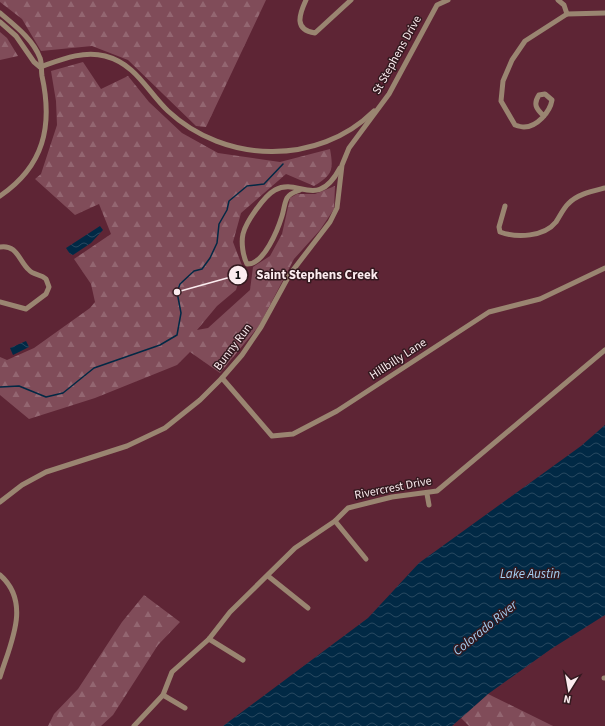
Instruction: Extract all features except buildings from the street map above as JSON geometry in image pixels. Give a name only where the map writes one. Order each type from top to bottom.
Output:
[{"type":"street","points":[[306,0],[301,11],[299,21],[307,32],[316,32],[351,0]]},
{"type":"street","name":"St Stephens Drive","points":[[381,104],[389,94],[438,2],[448,0]]},
{"type":"street","points":[[558,0],[564,5],[567,14]]},
{"type":"street","points":[[0,13],[23,32],[40,59],[40,67],[47,102],[46,129],[34,162],[21,179],[0,196]]},
{"type":"street","points":[[544,116],[535,124],[524,128],[515,125],[501,101],[503,81],[512,60],[525,41],[567,14],[605,13]]},
{"type":"street","points":[[0,22],[16,36],[34,62],[40,67]]},
{"type":"street","points":[[40,67],[70,56],[104,55],[118,60],[131,68],[157,99],[186,125],[227,145],[249,150],[290,151],[312,146],[338,137],[368,117],[381,104]]},
{"type":"street","name":"Bunny Run","points":[[0,502],[22,485],[46,472],[120,448],[165,428],[200,400],[222,378],[242,355],[261,327],[290,274],[330,222],[337,208],[342,165],[350,148],[381,104]]},
{"type":"street","points":[[300,190],[291,194],[287,198],[283,215],[268,249],[259,260],[247,264],[243,248],[243,235],[259,207],[274,190],[282,188],[300,190],[322,189],[334,180],[342,165]]},
{"type":"street","points":[[505,206],[499,227],[500,232],[530,235],[541,233],[556,222],[568,204],[577,197],[605,188]]},
{"type":"street","points":[[0,247],[10,247],[16,252],[29,271],[46,279],[49,287],[46,294],[26,309],[0,302]]},
{"type":"street","name":"Hillbilly Lane","points":[[222,378],[272,436],[293,434],[337,411],[489,312],[540,300],[605,268]]},
{"type":"street","name":"Rivercrest Drive","points":[[134,726],[163,695],[172,672],[209,639],[230,612],[295,548],[335,521],[348,508],[392,497],[427,494],[437,491],[605,350]]},
{"type":"street","points":[[427,494],[429,506]]},
{"type":"street","points":[[335,521],[366,559]]},
{"type":"street","points":[[0,575],[12,589],[16,599],[18,617],[0,677]]},
{"type":"street","points":[[268,576],[308,608]]},
{"type":"street","points":[[209,639],[243,660]]},
{"type":"street","points":[[163,695],[185,708]]},
{"type":"green space","points":[[0,0],[266,0],[206,127],[196,126],[128,60],[92,46],[41,51],[22,19],[0,2]]},
{"type":"green space","points":[[0,32],[7,38],[18,56],[0,60]]},
{"type":"green space","points":[[83,62],[101,89],[128,76],[149,102],[182,133],[218,153],[280,162],[330,149],[332,163],[330,172],[325,179],[314,186],[286,174],[241,213],[233,242],[243,268],[236,290],[217,306],[197,330],[208,328],[250,290],[253,267],[270,256],[282,234],[290,198],[297,194],[315,194],[335,186],[334,209],[320,230],[294,259],[259,326],[220,373],[190,352],[177,365],[95,398],[29,419],[0,395],[0,357],[7,360],[34,348],[90,308],[95,302],[91,284],[74,259],[111,234],[99,204],[75,215],[35,179],[41,174],[57,125],[56,101],[51,71]]},
{"type":"green space","points":[[144,595],[180,622],[158,645],[113,715],[101,726],[48,726],[54,714],[78,689],[122,622]]},
{"type":"green space","points":[[488,694],[553,726],[469,726],[461,718]]},
{"type":"water","points":[[100,226],[103,230],[91,243],[73,255],[70,254],[66,248]]},
{"type":"water","points":[[26,341],[29,347],[13,355],[10,348]]},
{"type":"water","name":"Lake Austin","points":[[605,425],[605,615],[551,649],[488,694],[452,726],[223,726],[368,618],[419,563],[581,446]]},
{"type":"waterway","points":[[0,387],[19,386],[46,397],[63,393],[94,368],[160,345],[177,335],[181,313],[177,292],[180,284],[194,271],[202,269],[210,258],[217,243],[219,224],[227,210],[229,201],[247,186],[264,184],[283,164]]},
{"type":"place","name":"Saint Stephens Creek","points":[[177,292]]},
{"type":"water label","name":"Colorado River","points":[[485,628]]}]
